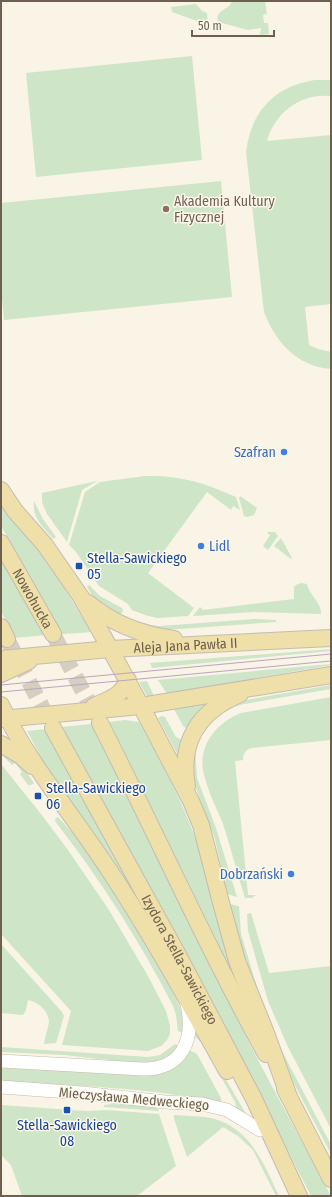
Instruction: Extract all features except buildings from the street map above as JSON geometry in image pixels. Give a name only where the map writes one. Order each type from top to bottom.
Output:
[{"type":"main road","points":[[1,490],[15,511],[44,545],[80,597],[128,680],[191,801],[201,825],[237,961],[290,1097]]},
{"type":"main road","name":"Nowohucka","points":[[1,543],[53,634]]},
{"type":"main road","points":[[80,597],[100,613],[124,627],[171,639],[221,644]]},
{"type":"main road","name":"Aleja Jana Pawła II","points":[[1,659],[110,649],[331,638]]},
{"type":"main road","name":"Aleja Jana Pawła II","points":[[1,674],[39,656]]},
{"type":"main road","points":[[3,714],[79,712],[141,706],[331,675]]},
{"type":"main road","points":[[79,712],[116,696],[122,691],[128,680]]},
{"type":"main road","points":[[191,801],[186,781],[185,765],[187,749],[194,730],[212,709],[229,699],[256,688]]},
{"type":"main road","points":[[3,714],[48,783],[116,881],[168,966],[260,1130],[274,1145]]},
{"type":"main road","points":[[100,723],[199,928],[248,1023],[290,1097],[331,1179]]},
{"type":"main road","name":"Izydora Stella-Sawickiego","points":[[53,728],[170,940],[254,1099],[274,1145],[299,1196]]},
{"type":"main road","points":[[1,744],[29,763],[48,783]]},
{"type":"street","name":"Mieczysława Medweckiego","points":[[1,1060],[142,1069],[163,1066],[178,1057],[185,1048],[190,1027],[186,998]]},
{"type":"street","name":"Mieczysława Medweckiego","points":[[1,1088],[202,1104],[226,1110],[260,1130]]},
{"type":"green space","points":[[232,1],[265,1],[267,14],[263,15],[264,23],[268,23],[269,34],[260,35],[261,28],[248,30],[218,22],[218,14],[228,7]]},
{"type":"green space","points":[[196,4],[202,11],[207,13],[208,25],[172,12],[171,7]]},
{"type":"green space","points":[[192,56],[202,160],[36,177],[26,73]]},
{"type":"green space","points":[[315,80],[331,80],[331,96],[309,98],[291,106],[276,121],[267,141],[331,135],[331,304],[305,307],[309,345],[331,352],[331,369],[307,363],[289,351],[275,333],[264,312],[246,152],[253,124],[267,103],[288,88]]},
{"type":"green space","points":[[221,181],[232,297],[4,320],[1,287],[1,203]]},
{"type":"green space","points":[[145,476],[170,477],[203,484],[236,497],[240,510],[233,506],[231,510],[207,492],[148,573],[194,608],[188,616],[157,618],[132,610],[128,604],[99,586],[76,552],[69,545],[85,492],[100,482]]},
{"type":"green space","points":[[97,481],[82,490],[67,542],[47,514],[42,502],[42,493]]},
{"type":"green space","points":[[240,496],[257,508],[254,515],[247,517],[244,516],[239,498]]},
{"type":"green space","points":[[34,501],[43,519],[56,537],[53,539],[36,518]]},
{"type":"green space","points":[[1,504],[52,568],[91,632],[62,634],[1,526]]},
{"type":"green space","points":[[275,532],[278,536],[268,550],[263,546],[270,535],[267,533]]},
{"type":"green space","points":[[281,538],[292,558],[291,559],[274,546]]},
{"type":"green space","points":[[1,557],[47,635],[14,638],[1,611]]},
{"type":"green space","points":[[301,583],[307,584],[310,592],[320,606],[321,614],[253,612],[193,616],[200,607],[203,610],[294,599],[294,587]]},
{"type":"green space","points":[[89,585],[100,596],[122,608],[123,611],[118,619],[93,597],[87,587]]},
{"type":"green space","points":[[255,619],[276,620],[276,622],[166,630],[133,622],[137,621],[160,626]]},
{"type":"green space","points":[[331,649],[331,651],[152,668],[150,663]]},
{"type":"green space","points":[[331,664],[167,694],[158,680]]},
{"type":"green space","points":[[147,681],[154,696],[147,696],[139,682]]},
{"type":"green space","points":[[331,685],[331,689],[244,704],[232,708],[221,714],[201,734],[206,723],[240,701]]},
{"type":"green space","points":[[331,697],[331,740],[252,748],[245,752],[243,760],[235,761],[248,895],[256,895],[252,898],[245,898],[223,824],[205,778],[203,757],[205,747],[216,730],[223,723],[241,713]]},
{"type":"green space","points":[[215,700],[189,730],[183,726],[174,709],[174,707]]},
{"type":"green space","points":[[162,716],[165,717],[176,737],[184,741],[180,759],[158,718]]},
{"type":"green space","points":[[125,720],[139,722],[167,774],[192,829],[215,903],[234,979],[201,917],[144,792],[109,722]]},
{"type":"green space","points":[[92,724],[134,805],[184,913],[259,1062],[331,1196],[311,1196],[171,926],[61,727]]},
{"type":"green space","points":[[46,729],[182,977],[48,770],[27,731]]},
{"type":"green space","points":[[195,748],[197,778],[216,828],[237,897],[227,894],[215,839],[193,780],[192,774]]},
{"type":"green space","points":[[1,750],[11,757],[27,773],[34,783],[28,785],[20,774],[22,772],[15,763],[12,765],[1,754]]},
{"type":"green space","points":[[1,764],[68,850],[109,910],[148,976],[166,1011],[170,1026],[170,1034],[161,1046],[148,1051],[62,1045],[71,1011],[1,934]]},
{"type":"green space","points":[[58,817],[86,848],[161,969],[182,1011],[184,1033],[178,1031],[173,1006],[133,934],[103,887],[55,821]]},
{"type":"green space","points":[[229,904],[239,906],[241,934],[257,987],[283,1053],[331,1145],[331,1154],[282,1061],[250,980]]},
{"type":"green space","points":[[251,913],[269,973],[331,966],[331,1129],[288,1047],[268,1001],[248,931],[247,914]]},
{"type":"green space","points":[[1,944],[62,1012],[64,1016],[56,1043],[44,1044],[49,1025],[49,1018],[45,1011],[36,1003],[28,1000],[26,1010],[23,1015],[1,1013]]},
{"type":"green space","points":[[196,1028],[246,1114],[236,1108],[235,1102],[202,1043],[195,1037]]},
{"type":"green space","points":[[175,1044],[179,1046],[174,1052],[160,1061],[134,1063],[65,1055],[1,1052],[1,1047],[148,1057],[160,1055]]},
{"type":"green space","points":[[189,1050],[197,1054],[221,1098],[221,1103],[139,1090],[1,1081],[1,1064],[144,1075]]},
{"type":"green space","points":[[1,1105],[159,1114],[176,1166],[137,1196],[22,1196],[11,1165],[1,1155]]},
{"type":"green space","points":[[104,1105],[156,1106],[159,1111],[104,1107]]},
{"type":"green space","points":[[174,1115],[211,1118],[236,1129],[254,1148],[268,1172],[279,1196],[276,1196],[253,1150],[238,1136],[223,1127],[187,1157]]},
{"type":"tunnel","points":[[53,634],[98,720]]},
{"type":"tunnel","points":[[7,639],[52,726]]},
{"type":"tram line","points":[[1,685],[331,654]]},
{"type":"tram line","points":[[1,692],[331,661]]},
{"type":"place","name":"Akademia Kultury Fizycznej","points":[[166,209]]},
{"type":"place","name":"Szafran","points":[[284,452]]},
{"type":"place","name":"Lidl","points":[[201,546]]},
{"type":"place","name":"Stella-Sawickiego 05","points":[[79,566]]},
{"type":"place","name":"Stella-Sawickiego 06","points":[[38,796]]},
{"type":"place","name":"Dobrzański","points":[[291,874]]},
{"type":"place","name":"Stella-Sawickiego 08","points":[[67,1110]]}]
